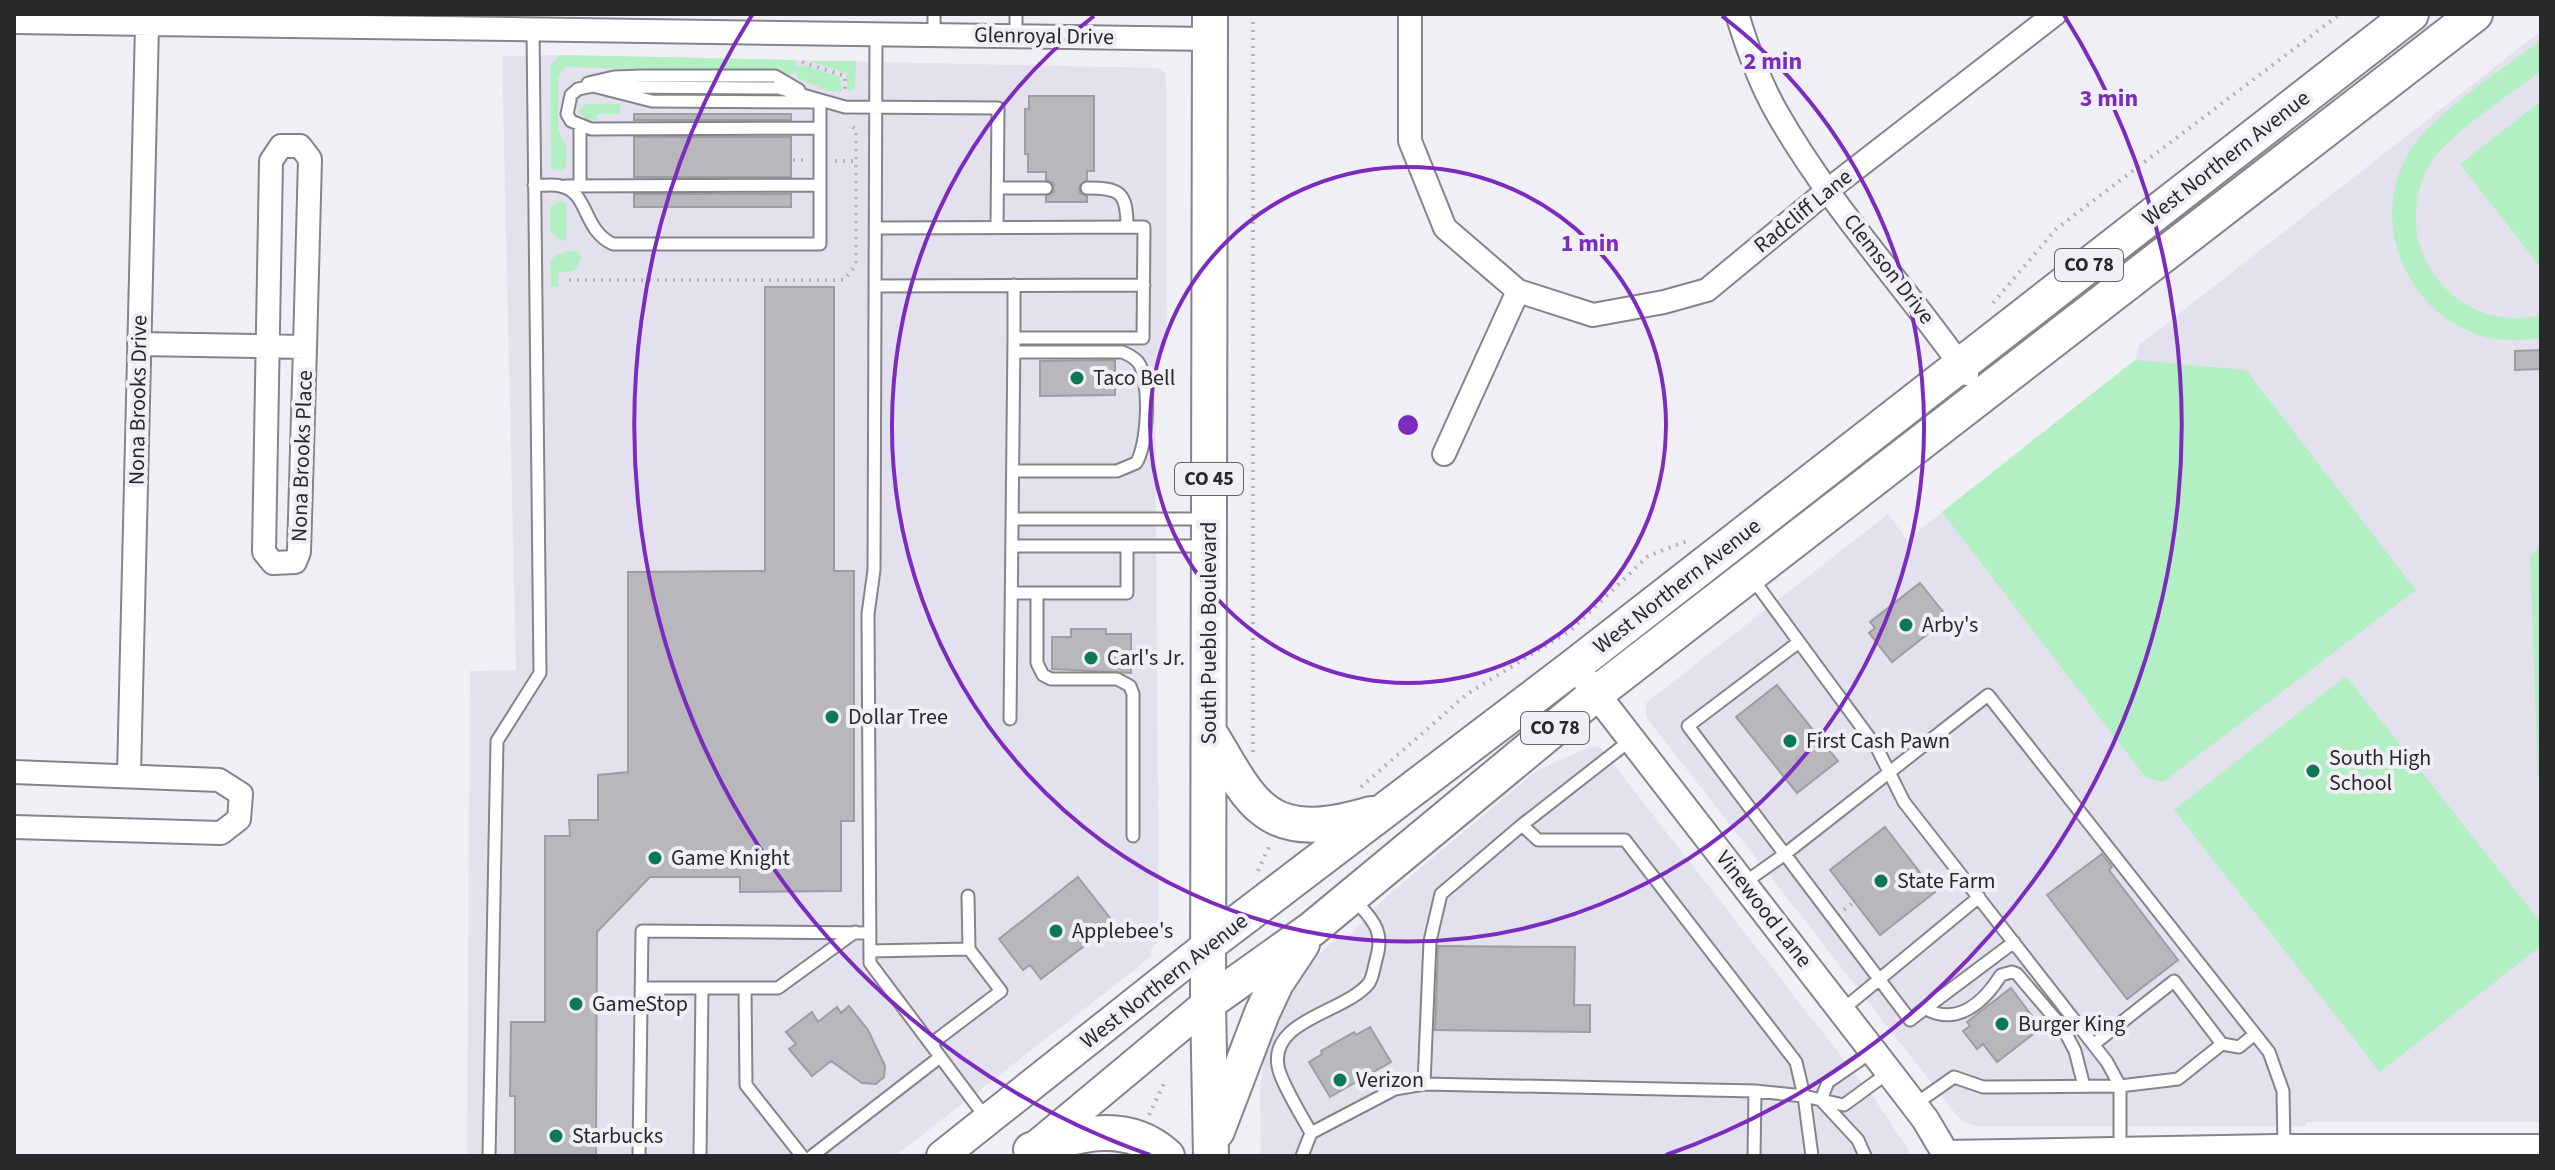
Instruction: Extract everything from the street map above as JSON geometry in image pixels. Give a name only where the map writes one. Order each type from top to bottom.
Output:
[{"type":"main road","name":"West Northern Avenue","points":[[942,1156],[1209,944],[1573,667],[2411,14]]},
{"type":"main road","name":"West Northern Avenue","points":[[1027,1153],[1208,1003],[1312,929],[1597,693],[2475,14]]},
{"type":"main road","name":"South Pueblo Boulevard","points":[[1210,26],[1208,1003],[1211,1151]]},
{"type":"main road","points":[[1209,732],[1262,809],[1282,820],[1299,824],[1340,823],[1386,809]]},
{"type":"main road","points":[[1211,1151],[1262,1013],[1276,983],[1312,929]]},
{"type":"main road","points":[[1027,1153],[1067,1138],[1111,1132],[1141,1137],[1167,1156]]},
{"type":"street","name":"Radcliff Lane","points":[[1410,14],[1410,141],[1445,228],[1518,291],[1593,315],[1664,302],[1707,290],[1828,190],[2055,14]]},
{"type":"street","name":"Clemson Drive","points":[[1737,14],[1749,53],[1775,110],[1828,190],[1945,341],[1981,395]]},
{"type":"street","name":"Glenroyal Drive","points":[[14,22],[147,26],[248,20],[533,29],[556,22],[876,33],[934,24],[1210,26]]},
{"type":"street","name":"Nona Brooks Drive","points":[[129,775],[147,26]]},
{"type":"street","name":"Nona Brooks Place","points":[[281,146],[300,146],[310,159],[305,347],[299,552],[295,562],[273,563],[264,552],[267,345],[271,161],[281,146]]},
{"type":"street","points":[[1444,454],[1518,291]]},
{"type":"street","name":"Nona Brooks Place","points":[[139,344],[305,347]]},
{"type":"street","name":"Vinewood Lane","points":[[1573,667],[1597,693],[1881,1061],[1947,1154]]},
{"type":"street","points":[[14,772],[219,780],[241,794],[239,819],[221,833],[14,827]]},
{"type":"street","points":[[1947,1154],[2120,1149],[2541,1146]]},
{"type":"lane","points":[[489,1156],[497,741],[540,673],[533,29]]},
{"type":"lane","points":[[876,33],[874,570],[868,614],[870,963],[988,1121]]},
{"type":"lane","points":[[820,102],[775,76],[614,77],[592,81],[578,89],[571,95],[567,114],[571,121],[591,129],[820,128]]},
{"type":"lane","points":[[578,89],[593,86],[652,101],[998,108],[997,227]]},
{"type":"lane","points":[[561,186],[572,190],[581,201],[593,229],[603,240],[613,244],[820,244],[820,102]]},
{"type":"lane","points":[[580,126],[580,186]]},
{"type":"lane","points":[[534,185],[820,185]]},
{"type":"lane","points":[[998,188],[1046,188]]},
{"type":"lane","points":[[1087,188],[1107,188],[1119,193],[1126,201],[1127,227]]},
{"type":"lane","points":[[875,228],[1144,227],[1143,338],[1014,338]]},
{"type":"lane","points":[[1010,719],[1014,285]]},
{"type":"lane","points":[[875,286],[1144,285]]},
{"type":"lane","points":[[1014,352],[1122,352],[1131,355],[1142,371],[1145,382],[1145,429],[1141,455],[1128,468],[1117,471],[1014,471]]},
{"type":"lane","points":[[1013,519],[1209,532]]},
{"type":"lane","points":[[1013,546],[1127,546],[1209,532]]},
{"type":"lane","points":[[1012,593],[1127,593],[1127,546]]},
{"type":"lane","points":[[1751,576],[1877,748],[1904,802],[2094,1044],[2120,1086],[2120,1149]]},
{"type":"lane","points":[[1037,593],[1038,669],[1051,679],[1124,681],[1130,686],[1133,694],[1133,836]]},
{"type":"lane","points":[[1799,642],[1688,726],[1910,1020],[2014,942]]},
{"type":"lane","points":[[1744,883],[1988,695],[2269,1052],[2283,1091],[2279,1149]]},
{"type":"lane","points":[[1424,1084],[1430,941],[1441,894],[1522,825],[1632,739]]},
{"type":"lane","points":[[1522,825],[1538,840],[1625,840],[1796,1062],[1812,1156]]},
{"type":"lane","points":[[931,1044],[1001,991],[969,949],[968,896]]},
{"type":"lane","points":[[1311,1133],[1278,1067],[1279,1048],[1288,1032],[1354,996],[1370,981],[1380,949],[1378,927],[1352,896]]},
{"type":"lane","points":[[1841,1010],[1979,897]]},
{"type":"lane","points":[[639,1156],[642,931],[870,933]]},
{"type":"lane","points":[[641,988],[778,988],[855,932]]},
{"type":"lane","points":[[870,951],[969,949]]},
{"type":"lane","points":[[1926,1009],[1937,1015],[1955,1015],[1966,1011],[1989,992],[2001,975],[2017,974],[2063,1028],[2075,1051],[2084,1086]]},
{"type":"lane","points":[[2094,1044],[2174,981],[2222,1044],[2239,1047],[2255,1034]]},
{"type":"lane","points":[[700,1156],[702,988]]},
{"type":"lane","points":[[745,988],[746,1085],[802,1156]]},
{"type":"lane","points":[[1914,1105],[1954,1077],[1983,1087],[2120,1086],[2178,1079],[2222,1044]]},
{"type":"lane","points":[[812,1156],[940,1057]]},
{"type":"lane","points":[[1821,1100],[1828,1082],[1881,1061]]},
{"type":"lane","points":[[1302,1156],[1311,1133],[1395,1089],[1424,1084],[1755,1091],[1804,1096],[1844,1105],[1881,1061]]},
{"type":"lane","points":[[1754,1156],[1755,1091]]},
{"type":"lane","points":[[1821,1100],[1858,1140],[1865,1156]]},
{"type":"path","points":[[1253,14],[1253,761]]},
{"type":"path","points":[[1986,311],[2056,229],[2340,14]]},
{"type":"path","points":[[569,280],[844,280],[856,265],[856,129],[845,125],[845,76],[802,62]]},
{"type":"path","points":[[1354,794],[1467,694],[1571,630],[1648,556],[1690,540]]},
{"type":"path","points":[[1254,880],[1276,833]]},
{"type":"path","points":[[1145,1125],[1166,1079]]},
{"type":"shaded area","name":"South High School","points":[[2541,31],[2541,1122],[2306,1122],[2305,1126],[1977,1126],[1966,1123],[1958,1117],[1646,717],[1646,703],[1888,514],[1907,540],[2135,361],[2139,345]]},
{"type":"shaded area","points":[[502,56],[1159,68],[1166,74],[1167,344],[1155,372],[1159,939],[1151,950],[1151,956],[1133,971],[895,1156],[467,1156],[470,671],[516,670]]},
{"type":"shaded area","points":[[1592,746],[1600,747],[1876,1101],[1912,1156],[1261,1156],[1260,1090],[1265,1050],[1290,989],[1308,965],[1339,936],[1348,937],[1387,896],[1536,771]]},
{"type":"green space","points":[[2541,40],[2541,71],[2454,137],[2433,160],[2419,190],[2416,220],[2421,249],[2434,275],[2454,296],[2479,311],[2508,318],[2541,315],[2541,337],[2504,340],[2470,332],[2440,314],[2417,289],[2401,259],[2393,226],[2394,191],[2407,156],[2432,125]]},
{"type":"green space","points":[[560,55],[795,60],[796,67],[807,66],[840,77],[842,91],[828,91],[797,78],[797,72],[791,72],[791,76],[781,72],[565,67],[558,76],[558,131],[566,145],[566,166],[562,171],[553,170],[550,65]]},
{"type":"green space","points":[[809,61],[856,61],[855,89],[848,91],[846,73]]},
{"type":"green space","points":[[2541,101],[2541,268],[2460,164]]},
{"type":"green space","points":[[586,104],[620,104],[620,114],[597,114],[597,120],[585,120],[578,111]]},
{"type":"green space","points":[[560,201],[566,204],[566,241],[550,232],[550,207]]},
{"type":"green space","points":[[566,251],[580,252],[581,260],[574,271],[559,272],[558,287],[551,286],[550,261]]},
{"type":"green space","points":[[2135,360],[2246,370],[2416,590],[2163,782],[2146,778],[1942,512]]},
{"type":"green space","points":[[2541,545],[2541,777],[2538,776],[2530,556]]},
{"type":"green space","points":[[2346,676],[2541,923],[2541,946],[2380,1072],[2174,810]]},
{"type":"building","points":[[1029,96],[1094,96],[1094,171],[1087,171],[1087,180],[1079,187],[1080,193],[1087,196],[1087,202],[1046,202],[1046,196],[1054,192],[1053,183],[1046,180],[1046,172],[1028,172],[1025,109],[1029,109]]},
{"type":"building","points":[[634,114],[791,114],[791,120],[634,120]]},
{"type":"building","points":[[634,137],[791,137],[791,177],[634,177]]},
{"type":"building","points":[[634,194],[791,194],[791,207],[634,207]]},
{"type":"building","points":[[765,287],[834,287],[834,571],[854,571],[854,821],[841,821],[841,891],[740,892],[740,877],[650,877],[597,932],[596,1156],[515,1156],[515,1096],[510,1096],[511,1022],[545,1022],[545,836],[570,836],[569,820],[598,820],[598,775],[628,772],[628,572],[765,571]]},
{"type":"building","points":[[2541,350],[2541,369],[2515,370],[2515,351]]},
{"type":"building","name":"Taco Bell","points":[[1115,360],[1115,395],[1040,396],[1040,361]]},
{"type":"building","name":"Arby's","points":[[1920,583],[1948,618],[1892,662],[1869,633],[1875,628],[1870,622]]},
{"type":"building","name":"Carl's Jr.","points":[[1071,629],[1106,629],[1106,634],[1131,634],[1131,673],[1052,669],[1052,637],[1071,637]]},
{"type":"building","points":[[1777,685],[1838,761],[1797,793],[1736,717]]},
{"type":"building","points":[[1885,827],[1935,892],[1880,935],[1830,870]]},
{"type":"building","points":[[2102,854],[2112,867],[2109,870],[2178,960],[2127,999],[2047,895]]},
{"type":"building","name":"Applebee's","points":[[1078,877],[1114,923],[1041,979],[1030,965],[1023,970],[999,939]]},
{"type":"building","points":[[1438,946],[1575,947],[1574,1005],[1590,1005],[1590,1032],[1435,1030]]},
{"type":"building","points":[[2011,988],[2041,1028],[1997,1062],[1983,1044],[1977,1049],[1963,1031],[1970,1026],[1967,1022]]},
{"type":"building","points":[[849,1006],[868,1030],[885,1066],[884,1077],[876,1084],[862,1083],[831,1061],[812,1076],[789,1049],[796,1044],[786,1032],[812,1012],[818,1022],[837,1007],[841,1013]]},
{"type":"building","name":"Verizon","points":[[1370,1027],[1391,1062],[1330,1097],[1309,1062],[1322,1054],[1321,1051],[1354,1032],[1356,1035]]},
{"type":"place","name":"Taco Bell","points":[[1077,378]]},
{"type":"place","name":"Arby's","points":[[1906,625]]},
{"type":"place","name":"Carl's Jr.","points":[[1091,658]]},
{"type":"place","name":"Dollar Tree","points":[[832,717]]},
{"type":"place","name":"First Cash Pawn","points":[[1790,741]]},
{"type":"place","name":"South High School","points":[[2313,771]]},
{"type":"place","name":"Game Knight","points":[[655,858]]},
{"type":"place","name":"State Farm","points":[[1881,881]]},
{"type":"place","name":"Applebee's","points":[[1056,931]]},
{"type":"place","name":"GameStop","points":[[576,1004]]},
{"type":"place","name":"Burger King","points":[[2002,1024]]},
{"type":"place","name":"Verizon","points":[[1340,1080]]},
{"type":"place","name":"Starbucks","points":[[556,1136]]}]
